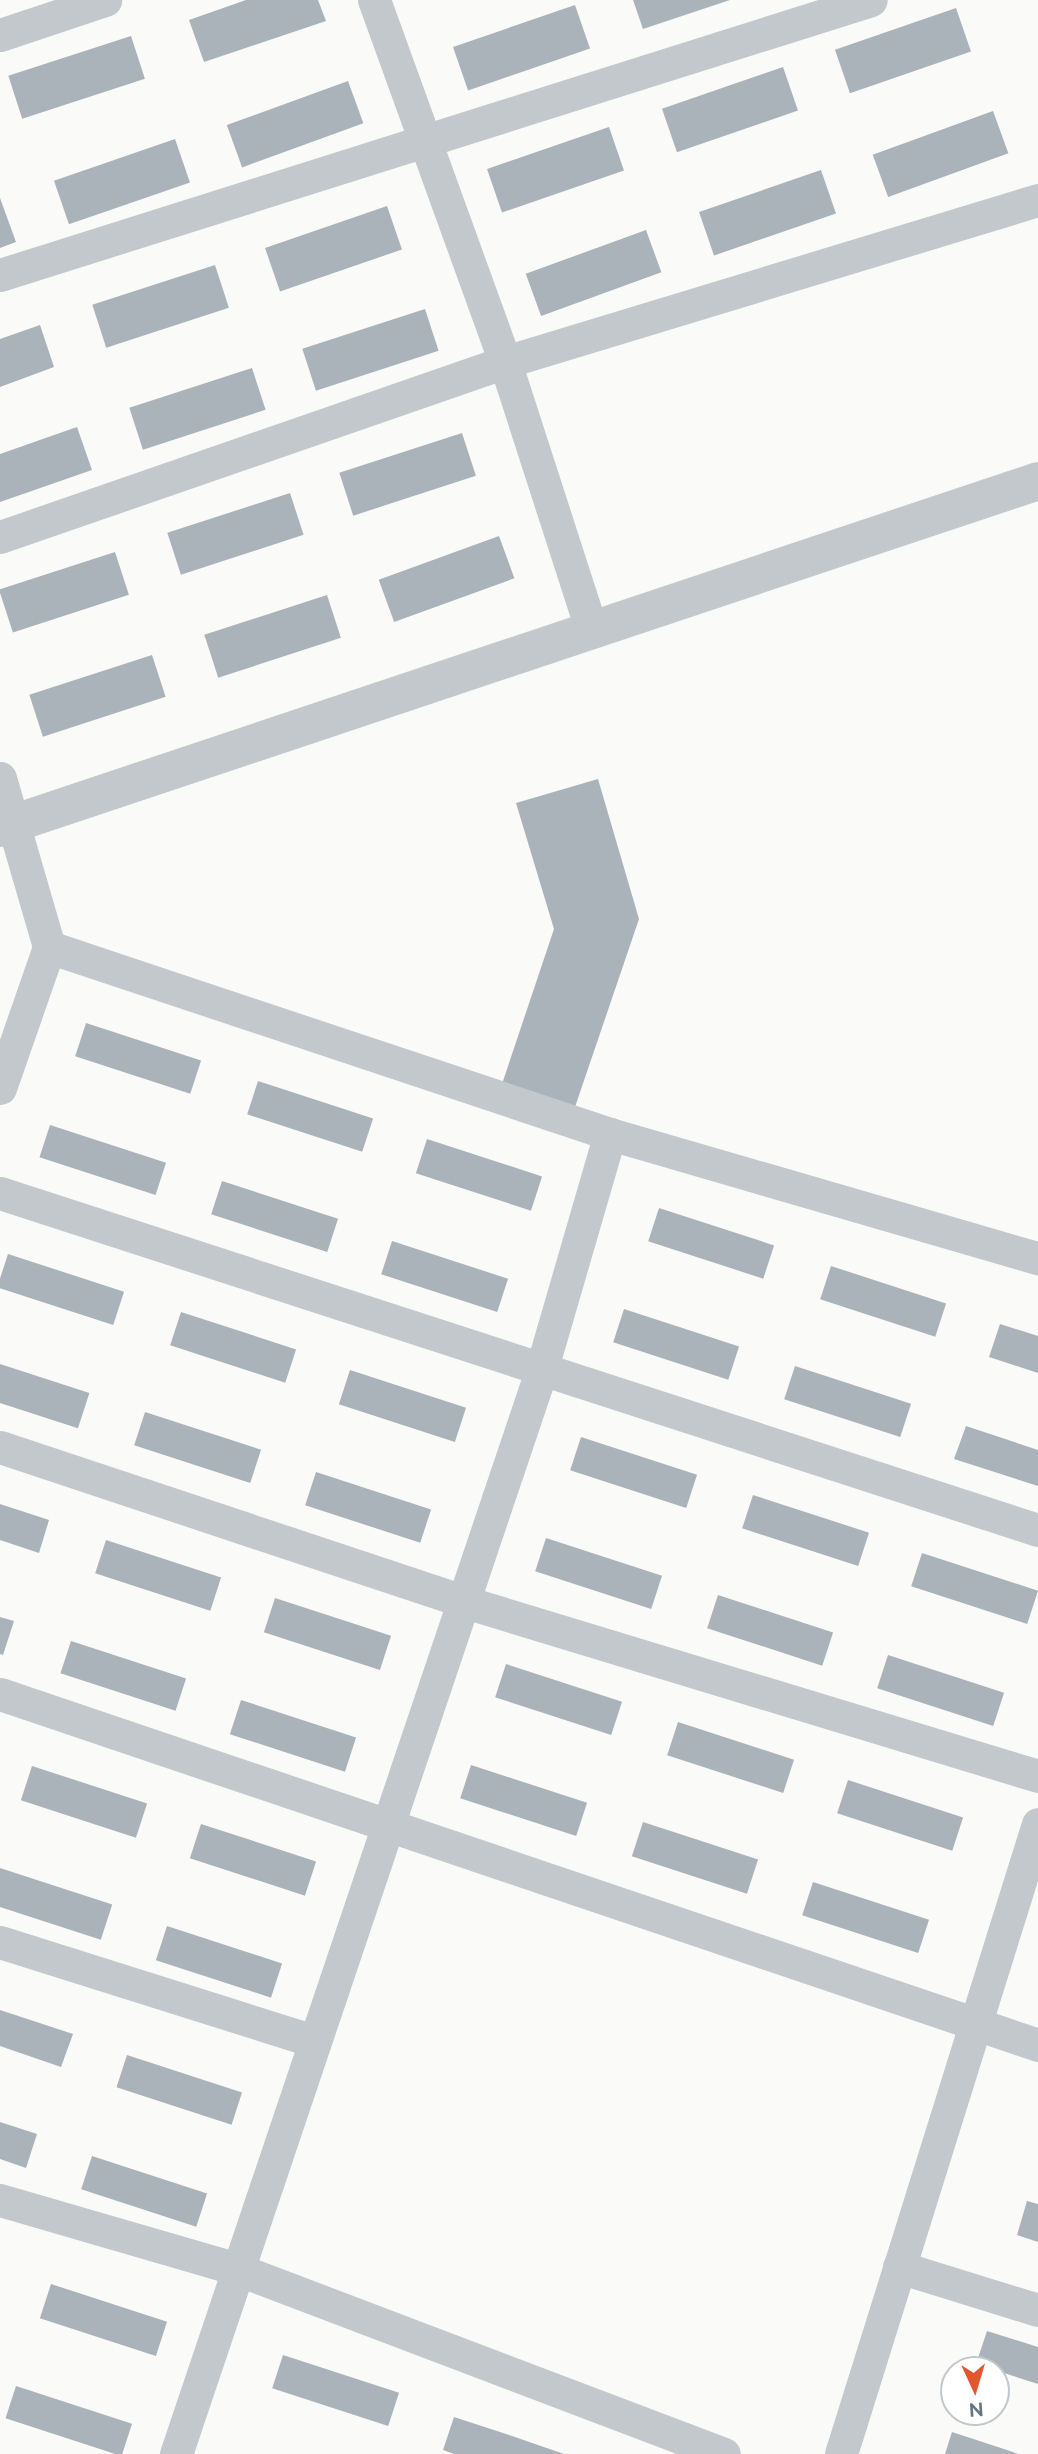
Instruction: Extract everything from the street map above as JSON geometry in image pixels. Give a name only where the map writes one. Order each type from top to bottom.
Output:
[{"type":"street","points":[[0,35],[105,0]]},
{"type":"street","points":[[374,0],[505,362],[591,629]]},
{"type":"street","points":[[0,275],[871,0]]},
{"type":"street","points":[[0,537],[505,362],[1038,200]]},
{"type":"street","points":[[7,826],[1038,481]]},
{"type":"street","points":[[0,778],[7,826],[48,947],[0,1088]]},
{"type":"street","points":[[48,947],[610,1134],[1038,1258]]},
{"type":"street","points":[[176,2454],[234,2268],[388,1830],[541,1371],[610,1134]]},
{"type":"street","points":[[0,1193],[541,1371],[1038,1530]]},
{"type":"street","points":[[0,1447],[465,1602],[1038,1776]]},
{"type":"street","points":[[0,1694],[388,1830],[1038,2045]]},
{"type":"street","points":[[841,2454],[1038,1824]]},
{"type":"street","points":[[0,1942],[314,2041]]},
{"type":"street","points":[[0,2200],[234,2268],[724,2454]]},
{"type":"street","points":[[899,2267],[1038,2310]]},
{"type":"building","points":[[246,0],[318,0],[326,21],[204,62],[189,20]]},
{"type":"building","points":[[633,0],[730,0],[643,29]]},
{"type":"building","points":[[575,5],[590,48],[468,90],[453,47]]},
{"type":"building","points":[[956,8],[971,51],[850,93],[835,50]]},
{"type":"building","points":[[131,36],[145,79],[22,119],[8,76]]},
{"type":"building","points":[[783,67],[798,110],[677,152],[662,109]]},
{"type":"building","points":[[348,81],[363,123],[242,167],[227,125]]},
{"type":"building","points":[[993,111],[1008,153],[888,197],[873,155]]},
{"type":"building","points":[[609,127],[624,170],[502,212],[487,169]]},
{"type":"building","points":[[175,139],[190,182],[69,224],[54,181]]},
{"type":"building","points":[[821,170],[836,213],[714,255],[699,212]]},
{"type":"building","points":[[0,198],[16,242],[0,248]]},
{"type":"building","points":[[387,206],[402,249],[280,291],[265,248]]},
{"type":"building","points":[[646,230],[661,272],[541,316],[526,274]]},
{"type":"building","points":[[215,265],[229,308],[106,348],[92,305]]},
{"type":"building","points":[[425,309],[439,351],[316,391],[302,349]]},
{"type":"building","points":[[40,325],[54,367],[0,387],[0,339]]},
{"type":"building","points":[[252,368],[266,410],[143,450],[129,408]]},
{"type":"building","points":[[77,427],[92,470],[0,502],[0,454]]},
{"type":"building","points":[[462,433],[476,476],[353,516],[339,473]]},
{"type":"building","points":[[290,493],[304,535],[181,575],[167,533]]},
{"type":"building","points":[[499,536],[514,578],[394,622],[379,580]]},
{"type":"building","points":[[115,552],[129,595],[13,632],[0,589]]},
{"type":"building","points":[[327,595],[341,638],[218,678],[204,635]]},
{"type":"building","points":[[152,655],[166,697],[43,737],[29,695]]},
{"type":"building","points":[[598,779],[639,919],[575,1107],[502,1084],[554,929],[516,803]]},
{"type":"building","points":[[86,1023],[201,1060],[190,1094],[75,1056]]},
{"type":"building","points":[[258,1081],[373,1118],[362,1152],[247,1114]]},
{"type":"building","points":[[50,1125],[166,1163],[156,1195],[39,1157]]},
{"type":"building","points":[[427,1139],[542,1176],[531,1211],[416,1173]]},
{"type":"building","points":[[222,1181],[338,1219],[327,1252],[211,1214]]},
{"type":"building","points":[[659,1208],[774,1245],[763,1279],[648,1241]]},
{"type":"building","points":[[392,1241],[508,1279],[497,1312],[381,1274]]},
{"type":"building","points":[[8,1254],[124,1292],[113,1325],[0,1288],[0,1279]]},
{"type":"building","points":[[831,1266],[946,1303],[935,1337],[820,1299]]},
{"type":"building","points":[[624,1309],[739,1346],[728,1380],[613,1342]]},
{"type":"building","points":[[181,1312],[296,1349],[285,1383],[170,1345]]},
{"type":"building","points":[[1000,1324],[1038,1336],[1038,1373],[989,1357]]},
{"type":"building","points":[[0,1364],[89,1393],[78,1428],[0,1403]]},
{"type":"building","points":[[795,1366],[911,1404],[900,1437],[784,1399]]},
{"type":"building","points":[[350,1370],[466,1408],[455,1442],[339,1404]]},
{"type":"building","points":[[145,1412],[261,1450],[250,1483],[134,1445]]},
{"type":"building","points":[[966,1426],[1038,1450],[1038,1486],[954,1459]]},
{"type":"building","points":[[581,1437],[697,1475],[686,1508],[570,1470]]},
{"type":"building","points":[[316,1472],[431,1509],[420,1543],[305,1505]]},
{"type":"building","points":[[753,1495],[869,1533],[858,1566],[742,1528]]},
{"type":"building","points":[[0,1504],[49,1520],[39,1553],[0,1540]]},
{"type":"building","points":[[546,1538],[662,1576],[651,1609],[535,1571]]},
{"type":"building","points":[[106,1540],[221,1577],[210,1611],[95,1573]]},
{"type":"building","points":[[922,1553],[1038,1591],[1027,1624],[911,1586]]},
{"type":"building","points":[[718,1595],[833,1632],[822,1666],[707,1628]]},
{"type":"building","points":[[275,1598],[391,1636],[380,1670],[264,1632]]},
{"type":"building","points":[[0,1617],[14,1621],[3,1655],[0,1654]]},
{"type":"building","points":[[71,1641],[186,1678],[176,1711],[60,1673]]},
{"type":"building","points":[[888,1655],[1004,1693],[993,1726],[877,1688]]},
{"type":"building","points":[[506,1664],[622,1702],[611,1735],[495,1697]]},
{"type":"building","points":[[241,1700],[356,1737],[345,1772],[230,1734]]},
{"type":"building","points":[[678,1722],[794,1760],[783,1793],[667,1755]]},
{"type":"building","points":[[471,1765],[587,1803],[576,1836],[460,1798]]},
{"type":"building","points":[[32,1766],[147,1803],[136,1838],[21,1800]]},
{"type":"building","points":[[848,1780],[963,1817],[952,1851],[837,1813]]},
{"type":"building","points":[[643,1822],[758,1859],[747,1894],[632,1856]]},
{"type":"building","points":[[201,1824],[316,1861],[305,1896],[190,1858]]},
{"type":"building","points":[[0,1868],[112,1904],[101,1940],[0,1907]]},
{"type":"building","points":[[813,1882],[929,1920],[918,1953],[802,1915]]},
{"type":"building","points":[[167,1926],[282,1963],[271,1998],[156,1960]]},
{"type":"building","points":[[0,2010],[73,2034],[61,2067],[0,2046]]},
{"type":"building","points":[[127,2055],[242,2092],[232,2125],[116,2087]]},
{"type":"building","points":[[0,2122],[37,2134],[26,2168],[0,2159]]},
{"type":"building","points":[[92,2156],[207,2193],[196,2227],[81,2189]]},
{"type":"building","points":[[1027,2201],[1038,2204],[1038,2242],[1017,2235]]},
{"type":"building","points":[[51,2284],[167,2322],[156,2356],[40,2318]]},
{"type":"building","points":[[987,2331],[1038,2347],[1038,2384],[1010,2375],[1010,2356],[979,2356]]},
{"type":"building","points":[[283,2355],[399,2393],[388,2426],[272,2388]]},
{"type":"building","points":[[16,2386],[132,2424],[122,2454],[115,2454],[5,2418]]},
{"type":"building","points":[[454,2417],[564,2454],[454,2454],[443,2450]]},
{"type":"building","points":[[952,2432],[1010,2451],[1018,2454],[945,2454]]}]
